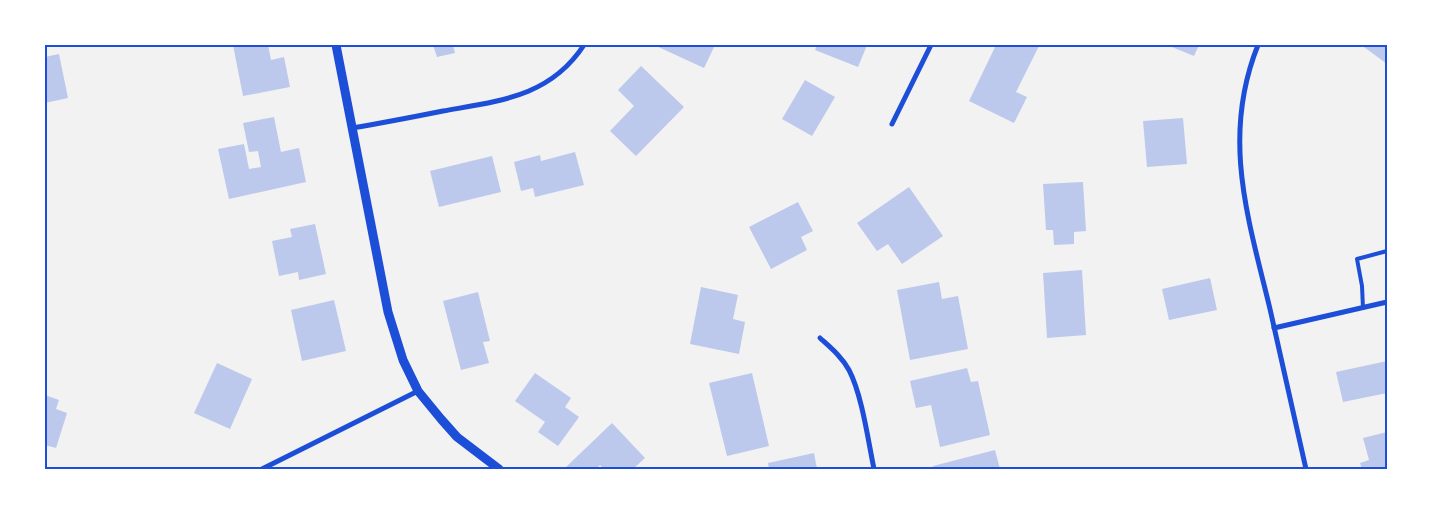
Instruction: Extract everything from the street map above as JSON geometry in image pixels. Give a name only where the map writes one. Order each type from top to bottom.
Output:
[{"type":"street","points":[[336,45],[394,332],[403,360],[418,390],[457,437],[500,469]]},
{"type":"street","points":[[352,128],[493,102],[526,93],[541,86],[555,76],[568,65],[584,45]]},
{"type":"street","points":[[892,124],[931,45]]},
{"type":"street","points":[[1258,45],[1248,74],[1243,99],[1240,125],[1240,170],[1249,223],[1306,469]]},
{"type":"street","points":[[1274,328],[1387,302]]},
{"type":"street","points":[[820,338],[837,353],[849,371],[857,392],[874,469]]},
{"type":"street","points":[[262,469],[418,390]]},
{"type":"lane","points":[[1362,308],[1362,286],[1358,259],[1387,251]]},
{"type":"building","points":[[233,45],[268,45],[271,60],[284,57],[290,87],[243,96]]},
{"type":"building","points":[[433,45],[453,45],[455,53],[437,57]]},
{"type":"building","points":[[654,45],[715,45],[704,68]]},
{"type":"building","points":[[817,45],[867,45],[858,67],[815,50]]},
{"type":"building","points":[[996,45],[1039,46],[1016,92],[1027,97],[1014,123],[969,101]]},
{"type":"building","points":[[1167,45],[1199,45],[1194,56]]},
{"type":"building","points":[[1365,45],[1387,45],[1387,64],[1364,47]]},
{"type":"building","points":[[59,54],[68,98],[45,103],[45,57]]},
{"type":"building","points":[[641,66],[684,107],[636,156],[610,131],[634,106],[618,90]]},
{"type":"building","points":[[805,80],[835,97],[812,136],[782,119]]},
{"type":"building","points":[[274,117],[281,152],[299,148],[306,182],[229,199],[218,149],[244,144],[249,169],[261,167],[258,151],[249,152],[243,123]]},
{"type":"building","points":[[1183,118],[1187,164],[1147,167],[1143,121]]},
{"type":"building","points":[[575,152],[584,185],[535,197],[533,188],[521,191],[514,162],[540,155],[541,161]]},
{"type":"building","points":[[492,156],[501,192],[439,207],[430,171]]},
{"type":"building","points":[[1083,182],[1086,231],[1074,232],[1074,244],[1054,245],[1053,230],[1046,230],[1043,184]]},
{"type":"building","points":[[909,187],[943,236],[902,264],[888,244],[877,251],[857,223]]},
{"type":"building","points":[[798,202],[813,231],[801,237],[807,250],[771,269],[749,227]]},
{"type":"building","points":[[315,224],[326,274],[299,280],[298,272],[279,276],[272,241],[292,237],[290,229]]},
{"type":"building","points":[[1082,270],[1086,335],[1047,338],[1043,273]]},
{"type":"building","points":[[1210,278],[1217,310],[1169,320],[1162,289]]},
{"type":"building","points":[[939,282],[942,299],[958,296],[968,349],[910,360],[897,290]]},
{"type":"building","points":[[701,287],[738,295],[733,319],[745,322],[739,354],[690,344]]},
{"type":"building","points":[[478,292],[490,341],[483,342],[489,363],[461,370],[443,301]]},
{"type":"building","points":[[334,300],[346,351],[302,361],[291,310]]},
{"type":"building","points":[[1387,361],[1387,393],[1343,402],[1336,372]]},
{"type":"building","points":[[217,363],[252,379],[230,429],[194,413]]},
{"type":"building","points":[[967,368],[971,382],[978,381],[990,435],[940,447],[931,405],[916,408],[910,381]]},
{"type":"building","points":[[535,373],[571,398],[565,407],[579,417],[558,446],[538,432],[545,422],[515,401]]},
{"type":"building","points":[[752,373],[769,446],[727,456],[709,383]]},
{"type":"building","points":[[45,395],[59,400],[56,409],[67,413],[56,448],[45,445]]},
{"type":"building","points":[[612,423],[645,458],[633,469],[604,469],[600,465],[596,469],[564,469]]},
{"type":"building","points":[[1387,432],[1387,469],[1362,469],[1360,463],[1369,460],[1363,438]]},
{"type":"building","points":[[995,450],[1000,469],[934,469],[933,466]]},
{"type":"building","points":[[814,453],[817,469],[769,469],[768,463]]}]
